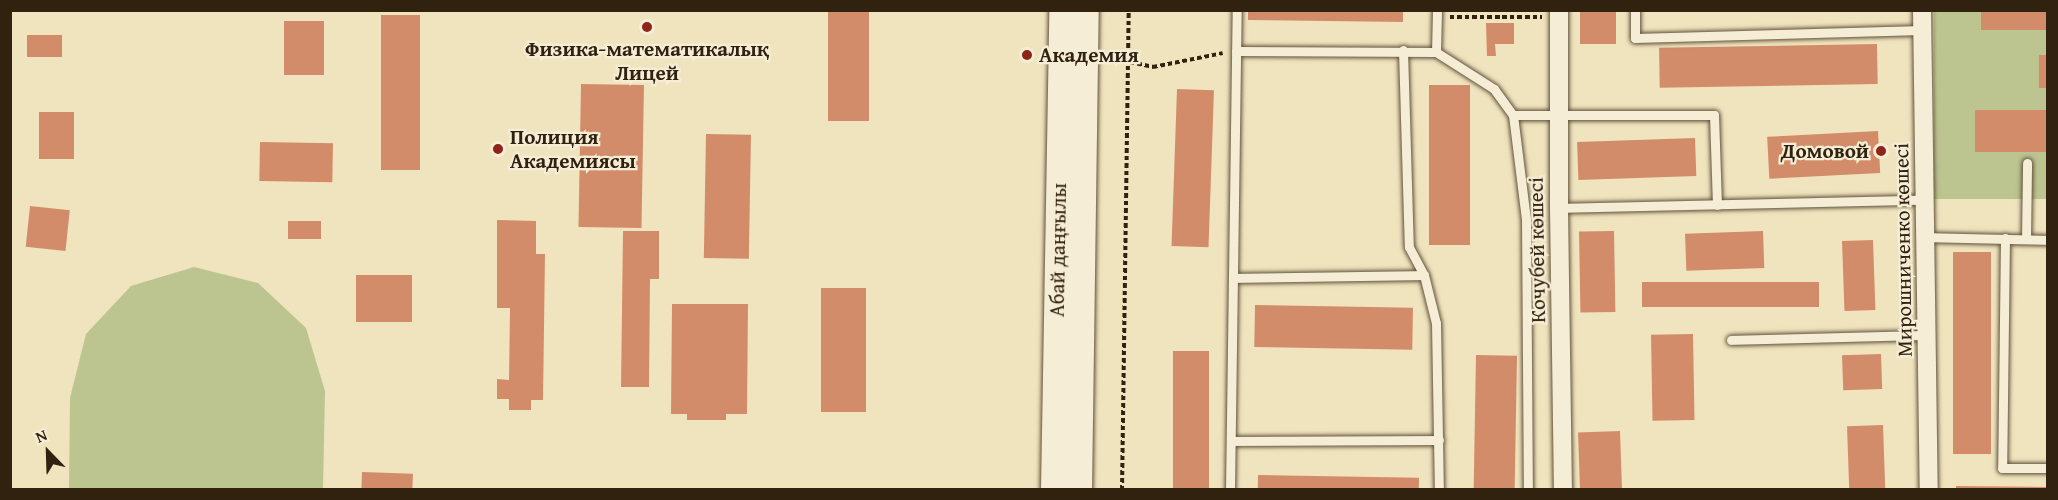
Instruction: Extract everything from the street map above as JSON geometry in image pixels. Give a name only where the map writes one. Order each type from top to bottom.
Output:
[{"type":"main road","name":"Абай даңғылы","points":[[1054,489],[1062,10]]},
{"type":"main road","name":"Абай даңғылы","points":[[1078,489],[1085,10]]},
{"type":"street","name":"Мирошниченко көшесі","points":[[1922,10],[1929,489]]},
{"type":"street","name":"Кочубей көшесі","points":[[1559,14],[1563,489]]},
{"type":"lane","points":[[1230,489],[1237,10]]},
{"type":"lane","points":[[1635,10],[1635,38],[1922,30]]},
{"type":"lane","points":[[1436,52],[1437,14]]},
{"type":"lane","points":[[1236,51],[1403,50],[1436,52],[1494,89],[1513,115],[1526,219],[1528,489]]},
{"type":"lane","points":[[1403,50],[1409,247],[1424,275],[1436,323],[1439,489]]},
{"type":"lane","points":[[1513,115],[1714,115],[1717,205]]},
{"type":"lane","points":[[2026,239],[2027,163]]},
{"type":"lane","points":[[1559,208],[1925,200]]},
{"type":"lane","points":[[1925,237],[2048,240]]},
{"type":"lane","points":[[2005,238],[2002,468],[2048,468]]},
{"type":"lane","points":[[1233,278],[1424,275]]},
{"type":"lane","points":[[1731,340],[1927,335]]},
{"type":"lane","points":[[1231,441],[1439,440]]},
{"type":"path","points":[[1122,489],[1129,10]]},
{"type":"path","points":[[1437,14],[1559,14]]},
{"type":"path","points":[[1130,62],[1153,67],[1236,51]]},
{"type":"green space","points":[[1934,11],[2047,11],[2047,199],[1934,199]]},
{"type":"green space","points":[[194,267],[258,283],[306,328],[325,391],[323,489],[69,489],[70,398],[86,334],[131,286]]},
{"type":"building","points":[[828,10],[869,10],[869,121],[828,121]]},
{"type":"building","points":[[1248,10],[1403,10],[1403,22],[1248,20]]},
{"type":"building","points":[[1580,10],[1616,10],[1616,44],[1580,44]]},
{"type":"building","points":[[1981,10],[2048,10],[2048,30],[1981,30]]},
{"type":"building","points":[[381,15],[420,15],[420,170],[381,170]]},
{"type":"building","points":[[284,21],[324,21],[324,75],[284,75]]},
{"type":"building","points":[[1486,23],[1514,23],[1514,44],[1495,44],[1496,56],[1487,56]]},
{"type":"building","points":[[27,35],[62,35],[62,57],[27,57]]},
{"type":"building","points":[[1877,44],[1878,84],[1660,88],[1659,48]]},
{"type":"building","points":[[2039,55],[2048,55],[2048,88],[2039,88]]},
{"type":"building","points":[[581,84],[644,85],[641,228],[579,227]]},
{"type":"building","points":[[1429,85],[1470,85],[1470,245],[1429,245]]},
{"type":"building","points":[[1177,89],[1214,90],[1208,247],[1172,246]]},
{"type":"building","points":[[1975,110],[2048,110],[2048,152],[1975,152]]},
{"type":"building","points":[[39,112],[74,112],[74,159],[39,159]]},
{"type":"building","points":[[1878,131],[1880,173],[1769,179],[1767,137]]},
{"type":"building","points":[[706,134],[751,135],[749,259],[704,258]]},
{"type":"building","points":[[1695,138],[1696,176],[1578,180],[1577,142]]},
{"type":"building","points":[[260,142],[333,143],[332,182],[259,181]]},
{"type":"building","points":[[30,206],[70,210],[65,251],[26,247]]},
{"type":"building","points":[[497,220],[536,221],[536,254],[545,254],[543,400],[531,400],[531,410],[509,410],[509,399],[497,399],[497,379],[509,380],[510,308],[497,308]]},
{"type":"building","points":[[288,221],[321,221],[321,239],[288,239]]},
{"type":"building","points":[[623,231],[659,231],[659,279],[650,279],[649,387],[621,387]]},
{"type":"building","points":[[1614,231],[1615,312],[1580,313],[1579,232]]},
{"type":"building","points":[[1763,231],[1764,268],[1686,271],[1685,234]]},
{"type":"building","points":[[1873,240],[1875,310],[1844,311],[1842,241]]},
{"type":"building","points":[[1953,252],[1991,252],[1991,454],[1953,454]]},
{"type":"building","points":[[356,275],[412,275],[412,322],[356,322]]},
{"type":"building","points":[[1642,282],[1819,282],[1819,307],[1642,307]]},
{"type":"building","points":[[821,288],[866,288],[866,412],[821,412]]},
{"type":"building","points":[[672,304],[748,304],[747,414],[726,414],[726,420],[687,420],[687,414],[671,414]]},
{"type":"building","points":[[1255,305],[1413,308],[1412,350],[1254,347]]},
{"type":"building","points":[[1693,334],[1695,420],[1653,421],[1651,335]]},
{"type":"building","points":[[1173,351],[1209,351],[1209,490],[1173,490]]},
{"type":"building","points":[[1881,354],[1882,389],[1843,390],[1842,355]]},
{"type":"building","points":[[1476,355],[1517,356],[1515,490],[1474,490]]},
{"type":"building","points":[[1883,425],[1885,490],[1849,490],[1847,426]]},
{"type":"building","points":[[1620,431],[1622,490],[1580,490],[1578,432]]},
{"type":"building","points":[[362,472],[413,474],[412,490],[361,490]]},
{"type":"building","points":[[1258,475],[1419,478],[1419,490],[1258,490]]},
{"type":"building","points":[[1956,486],[2048,487],[2048,490],[1956,490]]},
{"type":"place","name":"Физика-математикалық Лицей","points":[[647,27]]},
{"type":"place","name":"Академия","points":[[1027,55]]},
{"type":"place","name":"Полиция Академиясы","points":[[498,149]]},
{"type":"place","name":"Домовой","points":[[1881,151]]}]
